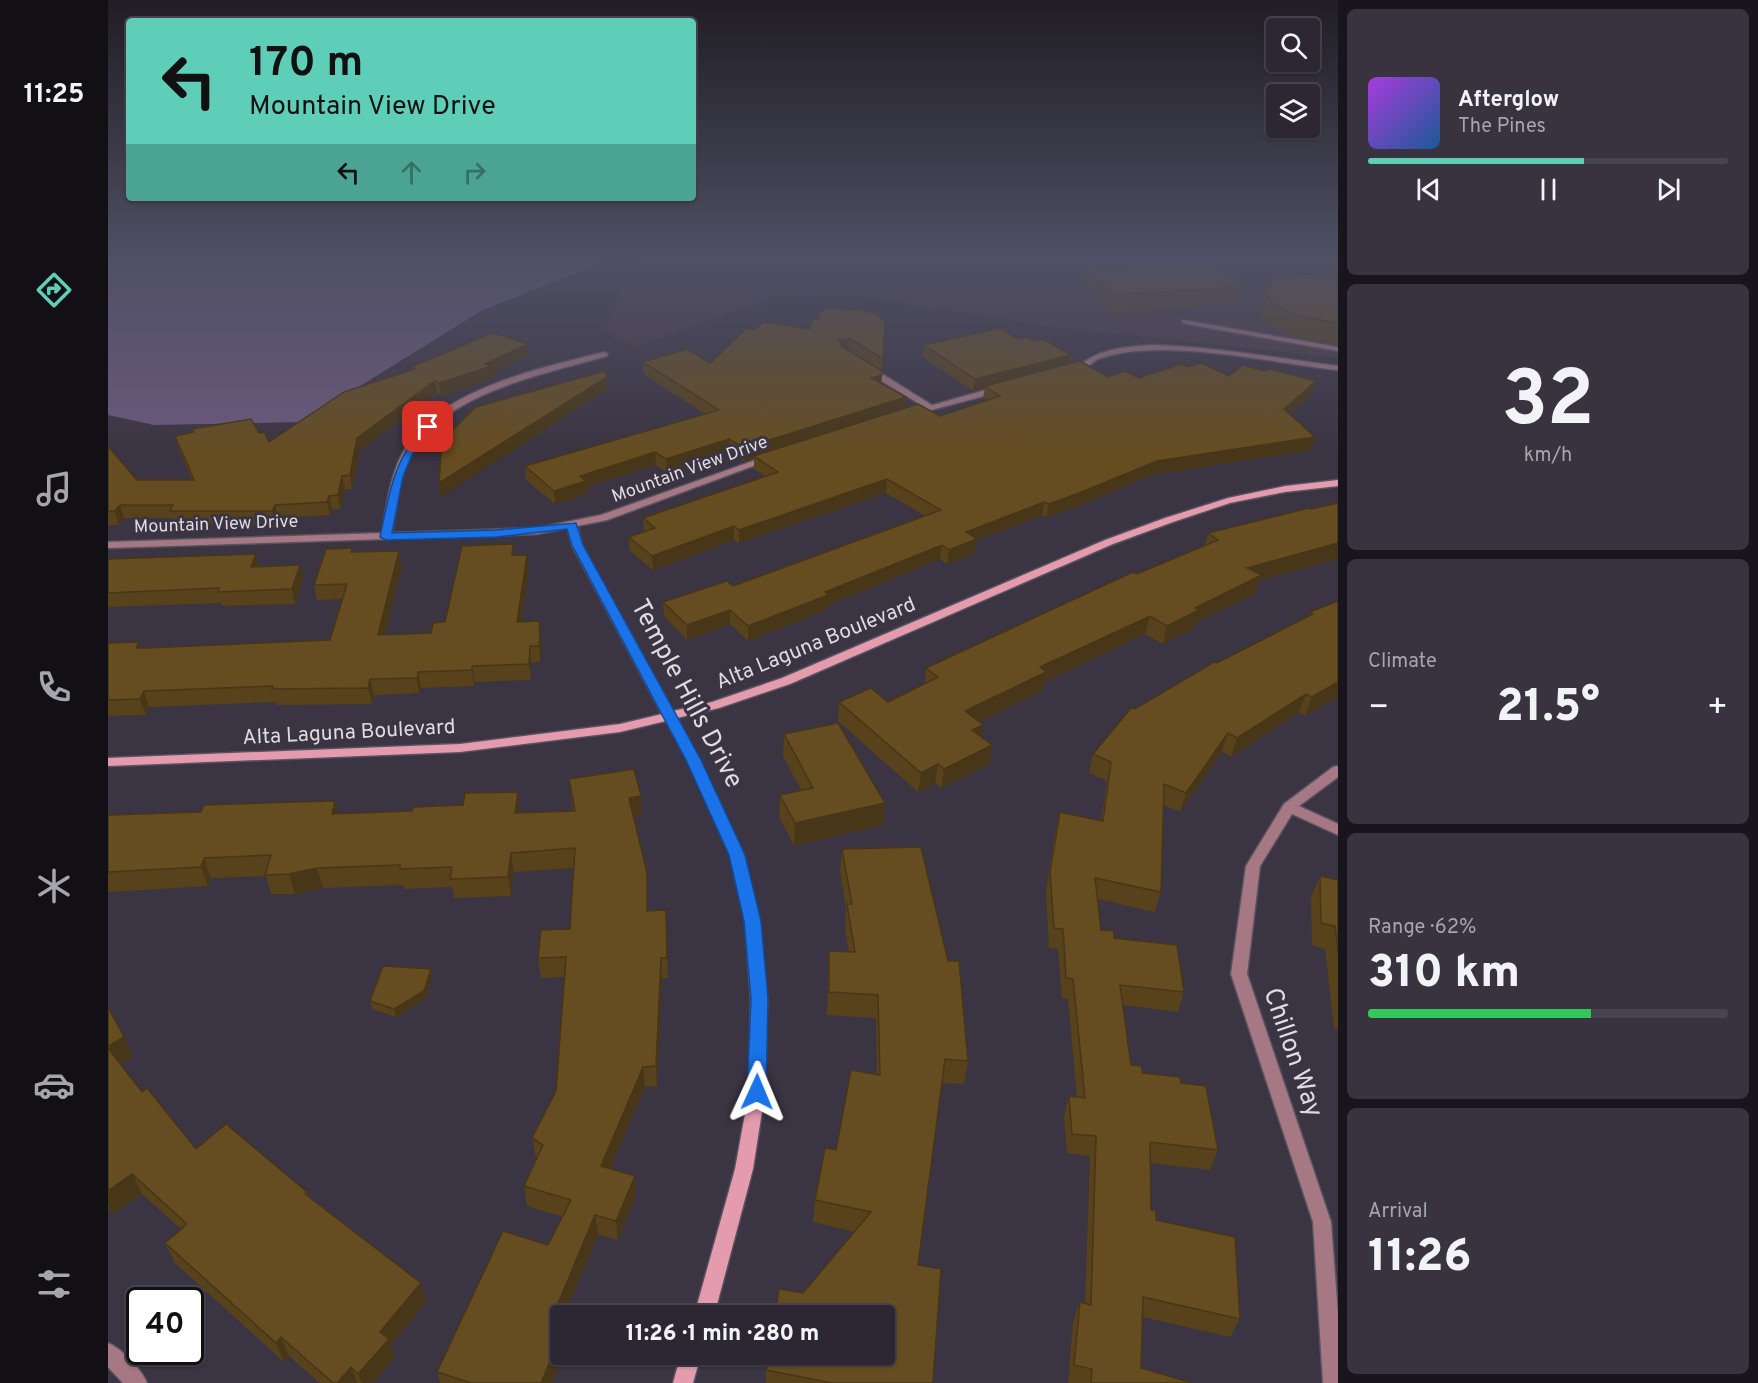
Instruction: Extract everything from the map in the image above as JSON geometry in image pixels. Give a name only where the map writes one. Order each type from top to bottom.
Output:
[{"type":"main road","name":"Alta Laguna Boulevard","points":[[108,762],[460,748],[570,736],[668,717],[715,705],[786,681],[1109,542],[1168,520],[1228,501],[1285,489],[1338,483]]},
{"type":"main road","name":"Temple Hills Drive","points":[[572,525],[577,545],[668,717],[694,760],[737,855],[752,921],[759,999],[757,1092],[744,1169],[707,1305]]},
{"type":"main road","points":[[682,1383],[688,1365]]},
{"type":"street","points":[[1200,325],[1338,349]]},
{"type":"street","points":[[1068,372],[1080,369],[1097,356],[1142,349],[1173,349],[1338,368]]},
{"type":"street","points":[[386,537],[398,476],[411,448],[428,427],[461,403],[495,388],[604,354]]},
{"type":"street","points":[[863,366],[932,407]]},
{"type":"street","points":[[904,415],[1011,387]]},
{"type":"street","name":"Mountain View Drive","points":[[108,545],[497,534],[572,525],[603,518],[718,475],[784,454]]},
{"type":"street","name":"Chillon Way","points":[[1333,1383],[1322,1222],[1239,974],[1253,866],[1289,807],[1338,770]]},
{"type":"street","points":[[1289,807],[1338,830]]},
{"type":"street","points":[[108,1353],[137,1383]]},
{"type":"shaded area","points":[[108,325],[459,325],[302,422],[154,425],[108,415]]},
{"type":"shaded area","points":[[608,325],[697,325],[636,347],[604,332]]},
{"type":"shaded area","points":[[1037,325],[1338,325],[1338,358]]},
{"type":"building","points":[[760,325],[781,325],[810,329],[811,325],[885,325],[883,359],[849,338],[839,340],[841,346],[882,371],[882,375],[871,378],[906,397],[744,448],[729,439],[666,459],[655,452],[580,476],[586,481],[554,491],[525,466],[719,410],[643,362],[687,349],[710,363],[747,328],[754,329]]},
{"type":"building","points":[[1000,328],[1018,339],[1027,337],[1034,341],[1043,339],[1071,355],[975,379],[924,345]]},
{"type":"building","points":[[494,333],[528,344],[485,364],[492,366],[439,383],[435,381],[357,438],[350,475],[342,476],[338,495],[329,496],[327,502],[275,505],[272,511],[170,511],[173,505],[120,505],[115,511],[108,511],[108,446],[137,480],[194,480],[175,436],[194,432],[192,429],[251,419],[259,433],[264,432],[269,442],[344,392],[415,369],[412,367]]},
{"type":"building","points":[[1080,361],[1108,377],[1125,371],[1139,378],[1181,364],[1189,367],[1201,363],[1229,376],[1243,365],[1264,371],[1270,369],[1316,381],[1284,409],[1315,437],[1157,461],[1079,493],[1049,504],[1044,502],[966,532],[977,539],[949,550],[942,545],[825,592],[828,595],[748,626],[730,610],[687,625],[663,602],[727,581],[733,586],[941,510],[887,479],[739,530],[734,526],[652,556],[629,537],[655,528],[643,518],[778,472],[754,456],[918,404],[940,416],[1000,396],[985,386]]},
{"type":"building","points":[[605,371],[607,377],[439,483],[442,440],[476,407]]},
{"type":"building","points":[[1338,503],[1338,543],[1247,568],[1262,575],[1195,608],[1199,610],[1167,626],[1150,616],[1040,667],[1046,672],[965,711],[983,725],[972,730],[992,745],[944,769],[938,764],[921,773],[839,702],[871,688],[888,702],[938,677],[926,668],[1133,572],[1137,574],[1218,540],[1208,533]]},
{"type":"building","points":[[513,544],[512,555],[527,555],[517,622],[539,621],[539,646],[530,646],[529,664],[472,666],[472,670],[418,672],[417,678],[370,679],[368,688],[272,689],[273,686],[144,691],[140,699],[108,700],[108,643],[139,642],[136,648],[148,648],[330,640],[347,584],[314,585],[326,549],[353,548],[351,552],[399,551],[378,635],[431,633],[433,623],[445,622],[462,546]]},
{"type":"building","points":[[256,554],[251,567],[300,565],[292,589],[218,592],[219,588],[108,593],[108,559]]},
{"type":"building","points":[[1338,601],[1338,682],[1312,697],[1306,694],[1237,738],[1228,733],[1186,793],[1164,784],[1161,892],[1095,878],[1101,930],[1114,931],[1114,938],[1177,945],[1184,992],[1120,985],[1131,1065],[1141,1066],[1143,1073],[1180,1077],[1181,1083],[1206,1086],[1218,1150],[1150,1142],[1151,1210],[1156,1211],[1156,1220],[1235,1237],[1240,1319],[1143,1297],[1141,1368],[1192,1383],[1091,1383],[1092,1369],[1074,1365],[1080,1302],[1091,1305],[1096,1136],[1072,1134],[1069,1096],[1085,1098],[1073,979],[1066,978],[1063,929],[1054,928],[1050,872],[1060,812],[1103,821],[1111,762],[1093,754],[1131,708],[1135,709],[1214,662],[1217,663],[1313,614],[1310,612]]},
{"type":"building","points":[[838,723],[885,803],[795,823],[780,795],[813,788],[784,734]]},
{"type":"building","points":[[634,769],[641,796],[629,798],[647,873],[647,911],[666,910],[667,958],[661,958],[656,1066],[643,1067],[601,1166],[635,1176],[616,1221],[595,1215],[557,1305],[550,1305],[550,1361],[541,1383],[471,1383],[437,1372],[503,1231],[548,1245],[571,1200],[524,1186],[543,1145],[532,1138],[556,1091],[566,957],[538,958],[541,930],[570,929],[575,848],[511,853],[508,877],[450,879],[452,867],[400,869],[400,865],[317,868],[289,874],[265,875],[271,855],[204,858],[201,867],[108,872],[108,815],[201,812],[204,805],[335,801],[332,814],[412,811],[413,807],[463,805],[465,793],[518,792],[515,813],[575,811],[569,779]]},
{"type":"building","points":[[921,847],[948,961],[959,961],[968,1061],[945,1059],[918,1265],[941,1269],[933,1383],[832,1383],[766,1370],[767,1365],[895,1365],[895,1305],[777,1305],[779,1289],[803,1293],[871,1212],[815,1200],[825,1148],[836,1150],[851,1070],[880,1075],[878,995],[829,992],[829,951],[855,952],[847,904],[852,904],[842,849]]},
{"type":"building","points":[[1320,876],[1338,880],[1338,953],[1335,926],[1321,923]]},
{"type":"building","points":[[383,966],[431,969],[424,991],[394,1009],[370,1001]]},
{"type":"building","points":[[108,1007],[124,1037],[108,1046]]},
{"type":"building","points":[[108,1048],[142,1092],[147,1088],[196,1149],[226,1124],[307,1192],[305,1194],[421,1283],[380,1332],[389,1339],[358,1374],[351,1367],[337,1383],[333,1383],[281,1337],[276,1343],[165,1243],[187,1224],[132,1174],[108,1191]]},
{"type":"route","points":[[428,427],[411,448],[398,476],[386,537],[497,534],[572,525],[577,545],[668,717],[694,760],[737,855],[752,921],[759,999],[757,1092]]}]
